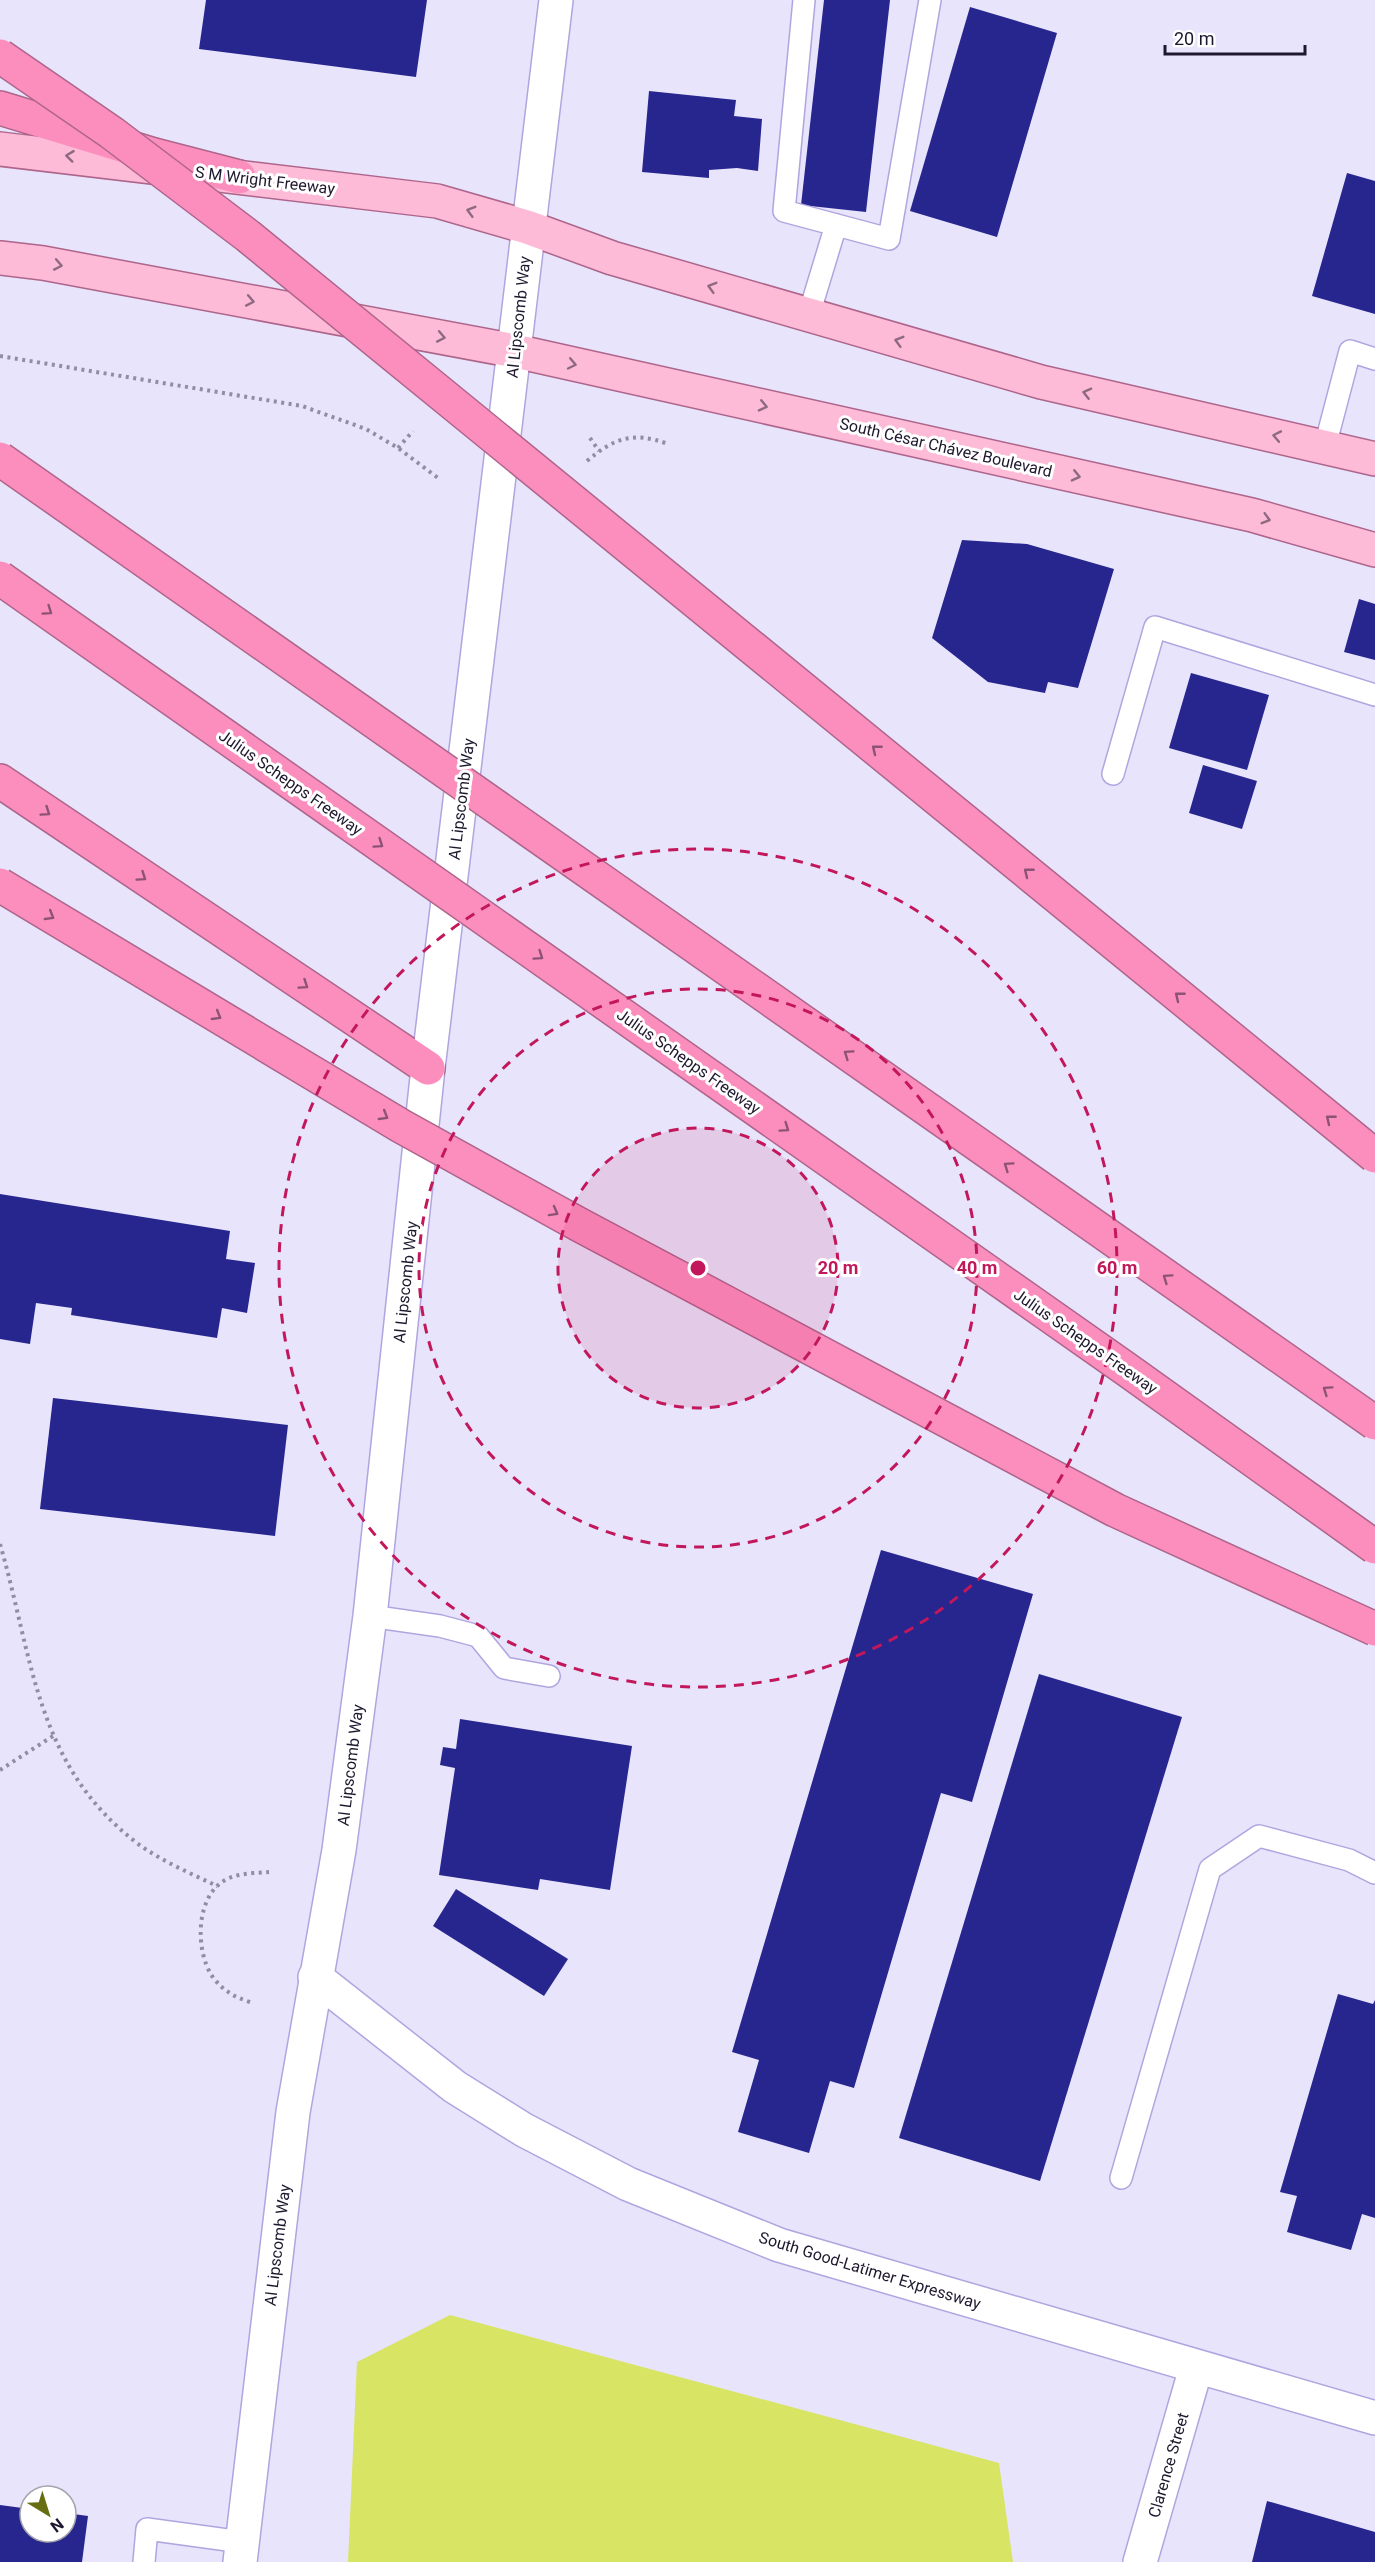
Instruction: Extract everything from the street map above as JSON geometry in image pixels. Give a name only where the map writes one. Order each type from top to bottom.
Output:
[{"type":"highway","points":[[0,56],[112,133],[248,236],[1375,1156]]},
{"type":"highway","points":[[0,108],[154,155],[239,177]]},
{"type":"highway","points":[[0,459],[1375,1423]]},
{"type":"highway","name":"Julius Schepps Freeway","points":[[0,578],[935,1234],[1375,1547]]},
{"type":"highway","points":[[0,781],[428,1068]]},
{"type":"highway","points":[[0,885],[400,1126],[588,1230],[1115,1510],[1375,1629]]},
{"type":"main road","name":"Al Lipscomb Way","points":[[241,2552],[293,2112],[339,1850],[370,1616],[428,1068],[556,0]]},
{"type":"main road","name":"S M Wright Freeway","points":[[0,149],[437,201],[527,227]]},
{"type":"main road","points":[[527,227],[612,258],[1041,382],[1375,459]]},
{"type":"main road","points":[[0,258],[43,262],[515,351]]},
{"type":"main road","name":"South César Chávez Boulevard","points":[[515,351],[1252,515],[1375,550]]},
{"type":"main road","name":"South Good-Latimer Expressway","points":[[315,1977],[455,2087],[524,2130],[628,2184],[779,2245],[1196,2368],[1375,2418]]},
{"type":"main road","name":"Clarence Street","points":[[1140,2562],[1196,2368]]},
{"type":"lane","points":[[804,0],[784,211],[889,239],[930,0]]},
{"type":"lane","points":[[808,314],[836,225]]},
{"type":"lane","points":[[1325,446],[1350,351],[1375,359]]},
{"type":"lane","points":[[1113,774],[1155,627],[1375,695]]},
{"type":"lane","points":[[370,1616],[440,1626],[478,1636],[504,1668],[549,1676]]},
{"type":"lane","points":[[1120,2178],[1210,1869],[1259,1836],[1349,1860],[1375,1874]]},
{"type":"lane","points":[[144,2562],[147,2529],[241,2552]]},
{"type":"path","points":[[0,356],[302,406],[366,429],[398,448],[438,478]]},
{"type":"path","points":[[398,448],[413,431]]},
{"type":"path","points":[[582,465],[599,451],[620,440],[645,436],[668,444]]},
{"type":"path","points":[[590,438],[599,451]]},
{"type":"path","points":[[0,1544],[38,1698],[53,1736],[85,1793],[111,1822],[139,1844],[217,1886]]},
{"type":"path","points":[[0,1770],[53,1736]]},
{"type":"path","points":[[249,2002],[229,1995],[212,1976],[202,1951],[201,1923],[206,1903],[217,1886],[242,1875],[268,1872]]},
{"type":"green space","points":[[450,2315],[999,2463],[1013,2562],[348,2562],[357,2362]]},
{"type":"building","points":[[206,0],[427,0],[416,77],[199,49]]},
{"type":"building","points":[[824,0],[890,0],[866,212],[801,205]]},
{"type":"building","points":[[970,7],[1057,33],[997,237],[910,211]]},
{"type":"building","points":[[649,91],[736,100],[734,116],[762,119],[758,171],[737,168],[709,170],[709,178],[642,172]]},
{"type":"building","points":[[1347,173],[1375,181],[1375,314],[1312,296]]},
{"type":"building","points":[[962,540],[1027,544],[1114,569],[1078,688],[1048,682],[1045,693],[988,682],[932,638]]},
{"type":"building","points":[[1359,599],[1375,604],[1375,660],[1344,652]]},
{"type":"building","points":[[1191,673],[1269,695],[1247,770],[1169,748]]},
{"type":"building","points":[[1203,765],[1257,781],[1242,829],[1189,813]]},
{"type":"building","points":[[0,1194],[230,1231],[226,1259],[255,1263],[247,1313],[222,1308],[217,1338],[71,1315],[72,1308],[36,1303],[30,1344],[0,1339]]},
{"type":"building","points":[[53,1398],[288,1425],[275,1536],[40,1509]]},
{"type":"building","points":[[881,1550],[1033,1594],[972,1802],[941,1793],[854,2088],[830,2081],[809,2153],[738,2132],[759,2060],[732,2052]]},
{"type":"building","points":[[1039,1674],[1182,1717],[1040,2181],[899,2138]]},
{"type":"building","points":[[460,1719],[632,1746],[610,1890],[540,1879],[538,1890],[439,1875],[455,1768],[440,1765],[443,1747],[456,1749]]},
{"type":"building","points":[[456,1889],[568,1959],[544,1996],[433,1926]]},
{"type":"building","points":[[1338,1994],[1373,2004],[1375,2000],[1375,2218],[1362,2214],[1351,2250],[1287,2232],[1297,2196],[1280,2192]]},
{"type":"building","points":[[1267,2501],[1375,2532],[1375,2562],[1252,2562]]},
{"type":"building","points":[[0,2505],[18,2507],[18,2544],[78,2544],[78,2515],[88,2516],[82,2562],[0,2562]]}]
